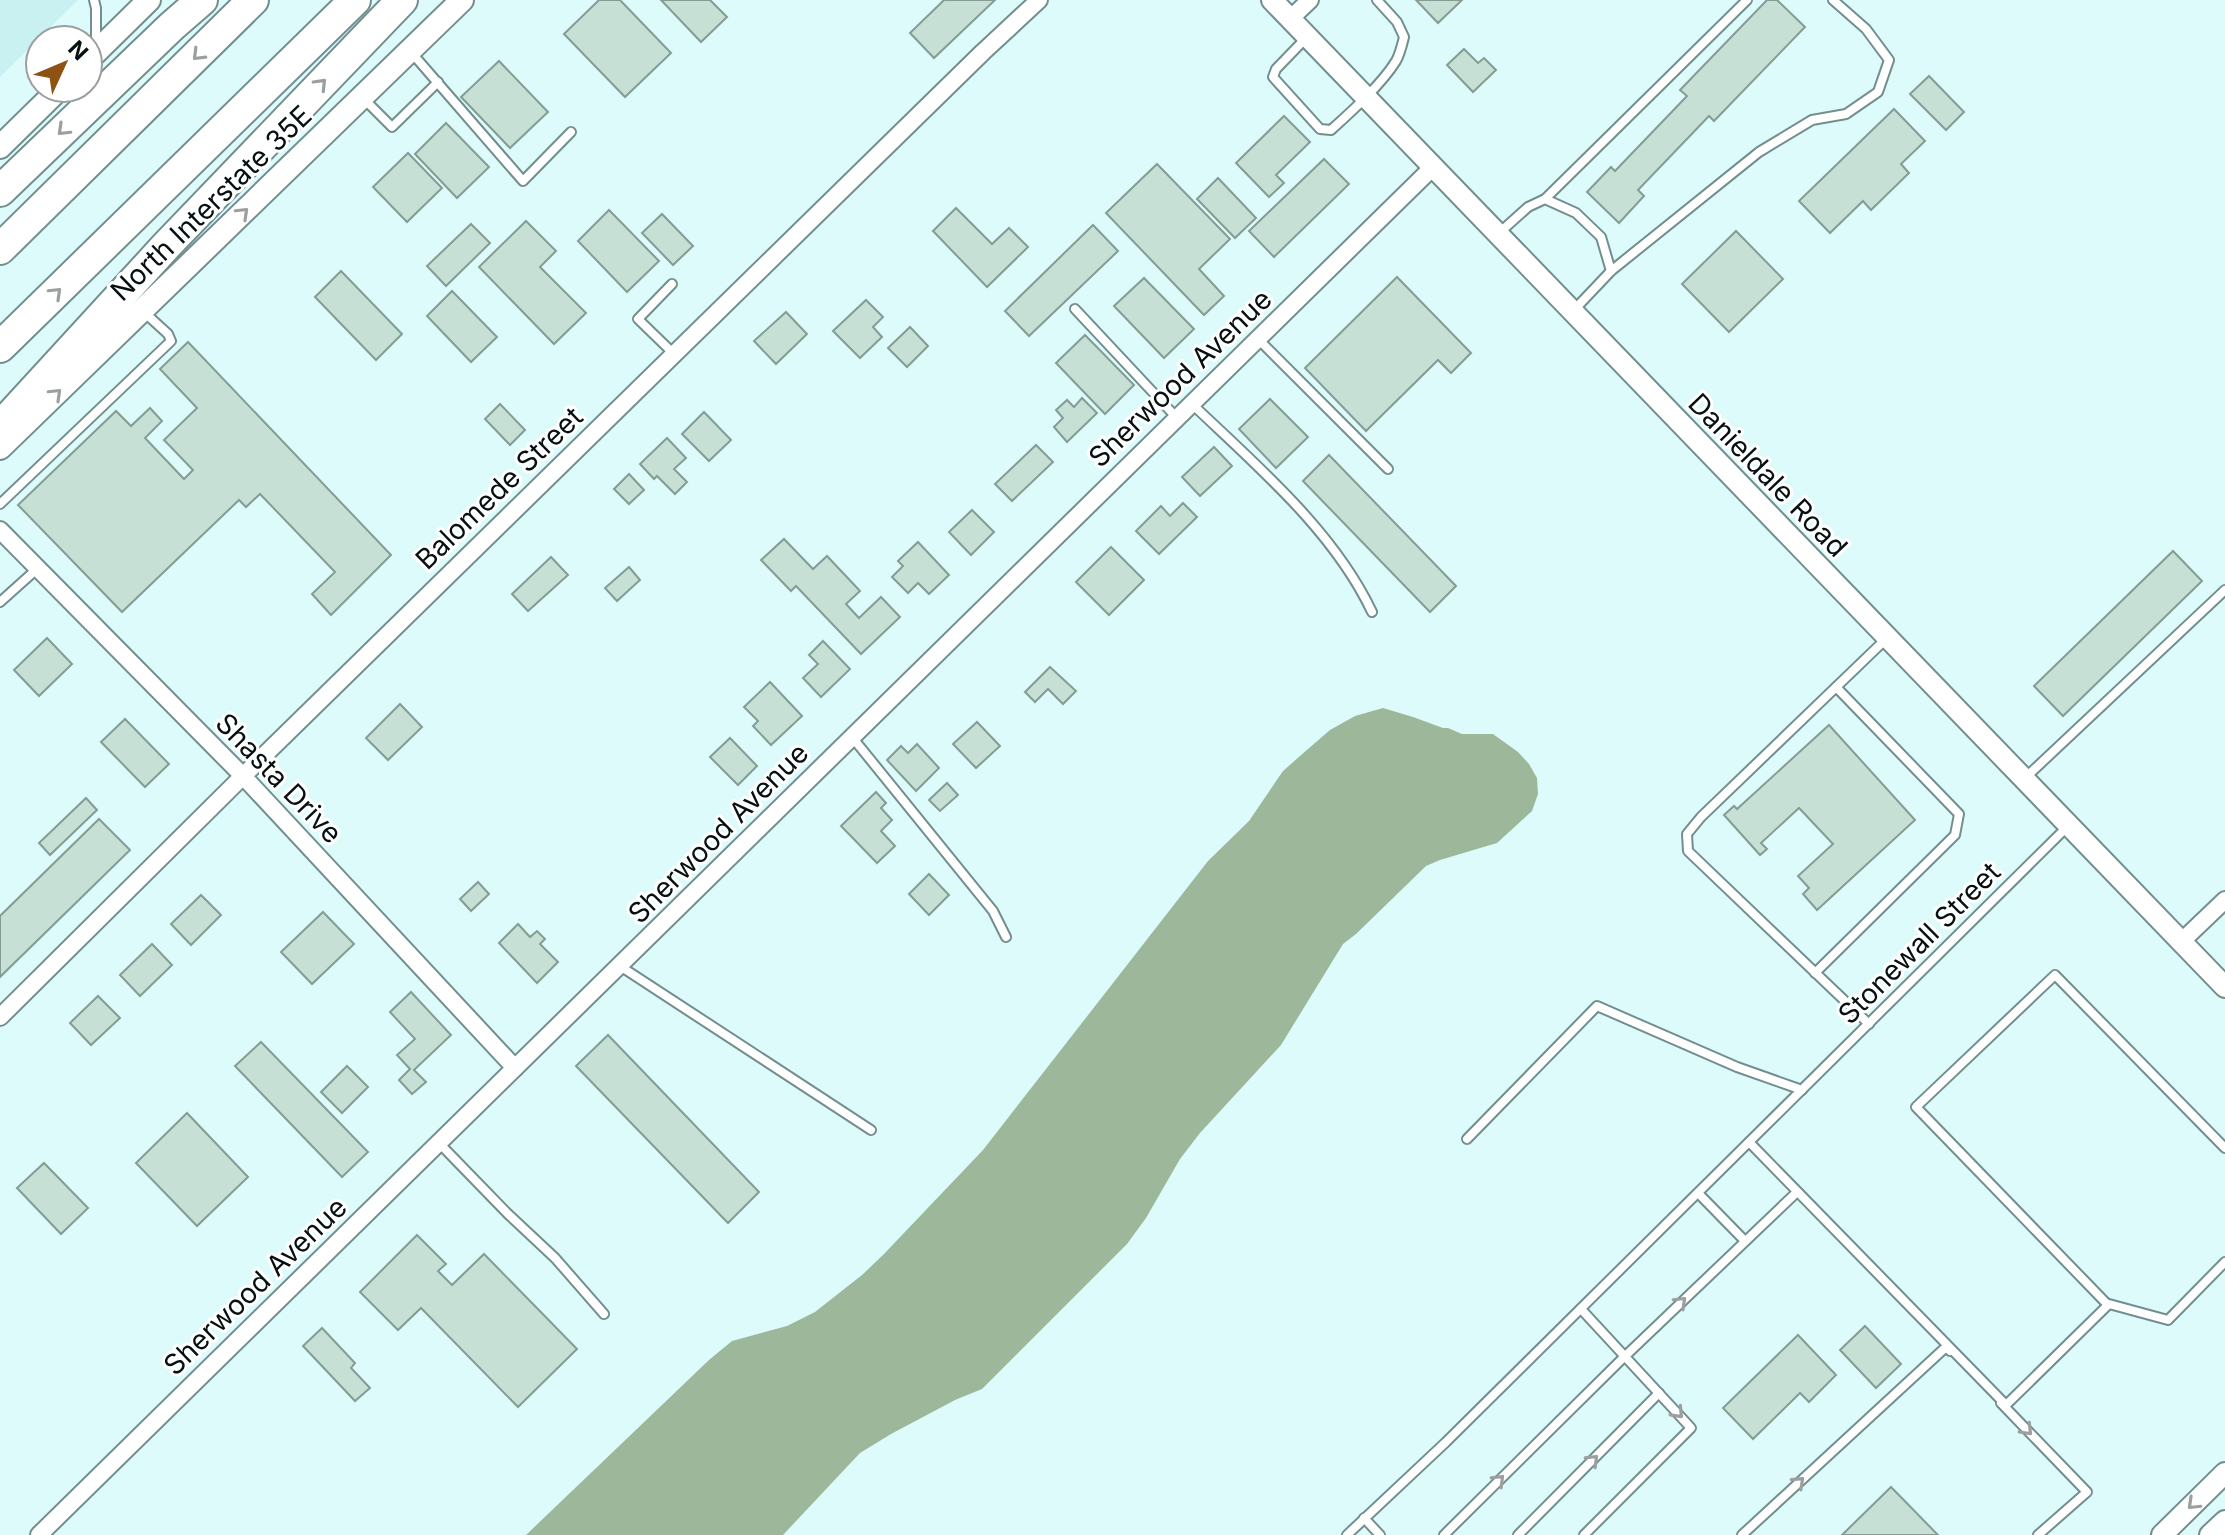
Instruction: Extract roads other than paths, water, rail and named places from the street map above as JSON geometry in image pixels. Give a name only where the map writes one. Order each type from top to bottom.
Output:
[{"type":"highway","points":[[0,191],[202,0]]},
{"type":"highway","points":[[0,249],[253,0]]},
{"type":"highway","points":[[0,347],[355,0]]},
{"type":"highway","points":[[0,427],[154,258],[402,0]]},
{"type":"main road","points":[[104,44],[149,0]]},
{"type":"main road","name":"North Interstate 35E","points":[[0,448],[462,0]]},
{"type":"main road","points":[[0,147],[44,104]]},
{"type":"street","name":"Danieldale Road","points":[[1272,0],[2225,987]]},
{"type":"street","points":[[1290,19],[1310,0]]},
{"type":"street","name":"Balomede Street","points":[[2,1010],[1031,2]]},
{"type":"street","name":"Sherwood Avenue","points":[[39,1535],[1433,167]]},
{"type":"street","name":"Shasta Drive","points":[[0,530],[243,776],[515,1068]]},
{"type":"street","points":[[2181,942],[2225,900]]},
{"type":"street","points":[[2162,1535],[2225,1473]]},
{"type":"street","points":[[2210,1535],[2225,1521]]},
{"type":"lane","points":[[94,0],[95,24]]},
{"type":"lane","points":[[1307,37],[1276,69],[1273,77],[1320,129],[1331,130],[1366,98],[1396,61],[1404,37],[1397,22],[1377,0]]},
{"type":"lane","points":[[1498,234],[1528,207],[1545,199],[1747,0]]},
{"type":"lane","points":[[1573,312],[1611,271],[1759,152],[1812,120],[1846,114],[1878,92],[1889,60],[1866,29],[1833,0]]},
{"type":"lane","points":[[410,51],[523,181],[571,132]]},
{"type":"lane","points":[[363,98],[392,127],[438,82]]},
{"type":"lane","points":[[1545,199],[1576,213],[1601,237],[1611,271]]},
{"type":"lane","points":[[672,284],[638,319],[674,354]]},
{"type":"lane","points":[[1075,309],[1177,418]]},
{"type":"lane","points":[[0,504],[171,341],[168,334],[142,311]]},
{"type":"lane","points":[[1258,339],[1388,469]]},
{"type":"lane","points":[[1192,404],[1295,502],[1359,585],[1372,612]]},
{"type":"lane","points":[[0,602],[38,568]]},
{"type":"lane","points":[[2023,780],[2225,590]]},
{"type":"lane","points":[[1869,1024],[1688,851],[1687,834],[1887,638]]},
{"type":"lane","points":[[1815,973],[1955,835],[1959,814],[1836,687]]},
{"type":"lane","points":[[852,737],[993,911],[1006,937]]},
{"type":"lane","name":"Stonewall Street","points":[[1347,1535],[1446,1442],[2068,826]]},
{"type":"lane","points":[[620,966],[871,1130]]},
{"type":"lane","points":[[2225,1148],[2055,975],[1916,1107],[2108,1305],[2168,1320],[2225,1262]]},
{"type":"lane","points":[[1467,1139],[1597,1006],[1737,1067],[1802,1090]]},
{"type":"lane","points":[[1749,1142],[2087,1492],[2038,1535]]},
{"type":"lane","points":[[439,1143],[555,1258],[604,1314]]},
{"type":"lane","points":[[1444,1535],[1797,1192]]},
{"type":"lane","points":[[1698,1193],[1745,1241]]},
{"type":"lane","points":[[1946,1347],[2006,1405],[2108,1305]]},
{"type":"lane","points":[[1581,1309],[1691,1428],[1584,1535]]},
{"type":"lane","points":[[1742,1535],[1946,1347]]},
{"type":"lane","points":[[1518,1535],[1659,1393]]},
{"type":"lane","points":[[1364,1518],[1380,1535]]}]
